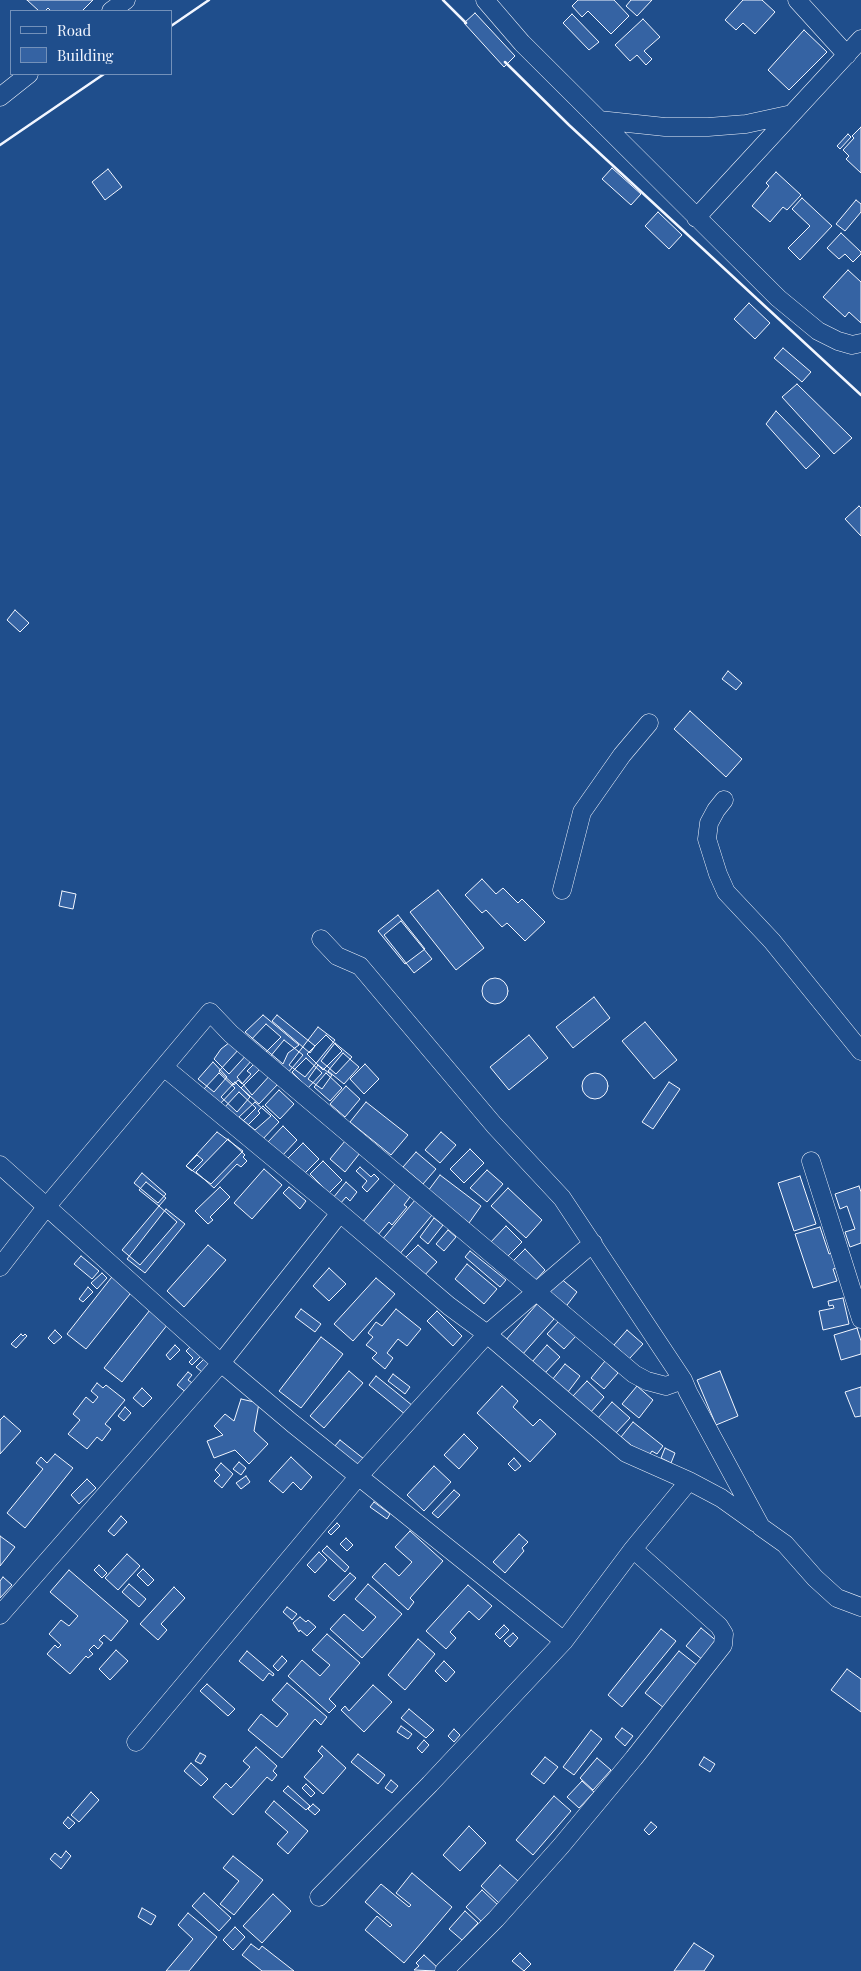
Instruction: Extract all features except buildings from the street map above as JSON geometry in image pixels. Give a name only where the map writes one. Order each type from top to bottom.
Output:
[{"type":"street","points":[[112,10],[126,0]]},
{"type":"street","points":[[485,0],[522,43],[778,298],[818,331],[838,341],[852,345],[861,343]]},
{"type":"street","points":[[798,0],[847,55]]},
{"type":"street","points":[[696,218],[861,39]]},
{"type":"street","points":[[0,97],[28,75]]},
{"type":"street","points":[[599,120],[665,127],[708,127],[746,124],[792,114]]},
{"type":"street","points":[[562,890],[582,812],[622,755],[649,723]]},
{"type":"street","points":[[724,800],[709,823],[707,839],[726,892],[772,941],[861,1050]]},
{"type":"street","points":[[321,939],[337,956],[360,966],[494,1125],[562,1198],[683,1380],[723,1459],[761,1527]]},
{"type":"street","points":[[0,1267],[47,1206],[165,1068],[210,1012],[231,1034],[634,1374],[647,1381],[666,1386],[683,1380]]},
{"type":"street","points":[[165,1068],[340,1213],[448,1306],[487,1334],[626,1453],[689,1481],[721,1498],[785,1544],[815,1578],[837,1598],[861,1607]]},
{"type":"street","points":[[811,1161],[861,1319]]},
{"type":"street","points":[[0,1165],[221,1363],[358,1478],[564,1641]]},
{"type":"street","points":[[0,1615],[221,1363],[340,1213]]},
{"type":"street","points":[[136,1742],[358,1478],[487,1334],[593,1243]]},
{"type":"street","points":[[319,1897],[430,1784],[564,1641],[633,1549],[689,1481]]},
{"type":"street","points":[[444,1971],[496,1919],[561,1846],[634,1758],[723,1645],[724,1634],[719,1626],[633,1549]]},
{"type":"wall","points":[[172,25],[209,0]]},
{"type":"wall","points":[[443,0],[466,23]]},
{"type":"wall","points":[[505,62],[569,125],[861,395]]},
{"type":"wall","points":[[0,145],[103,75]]}]
